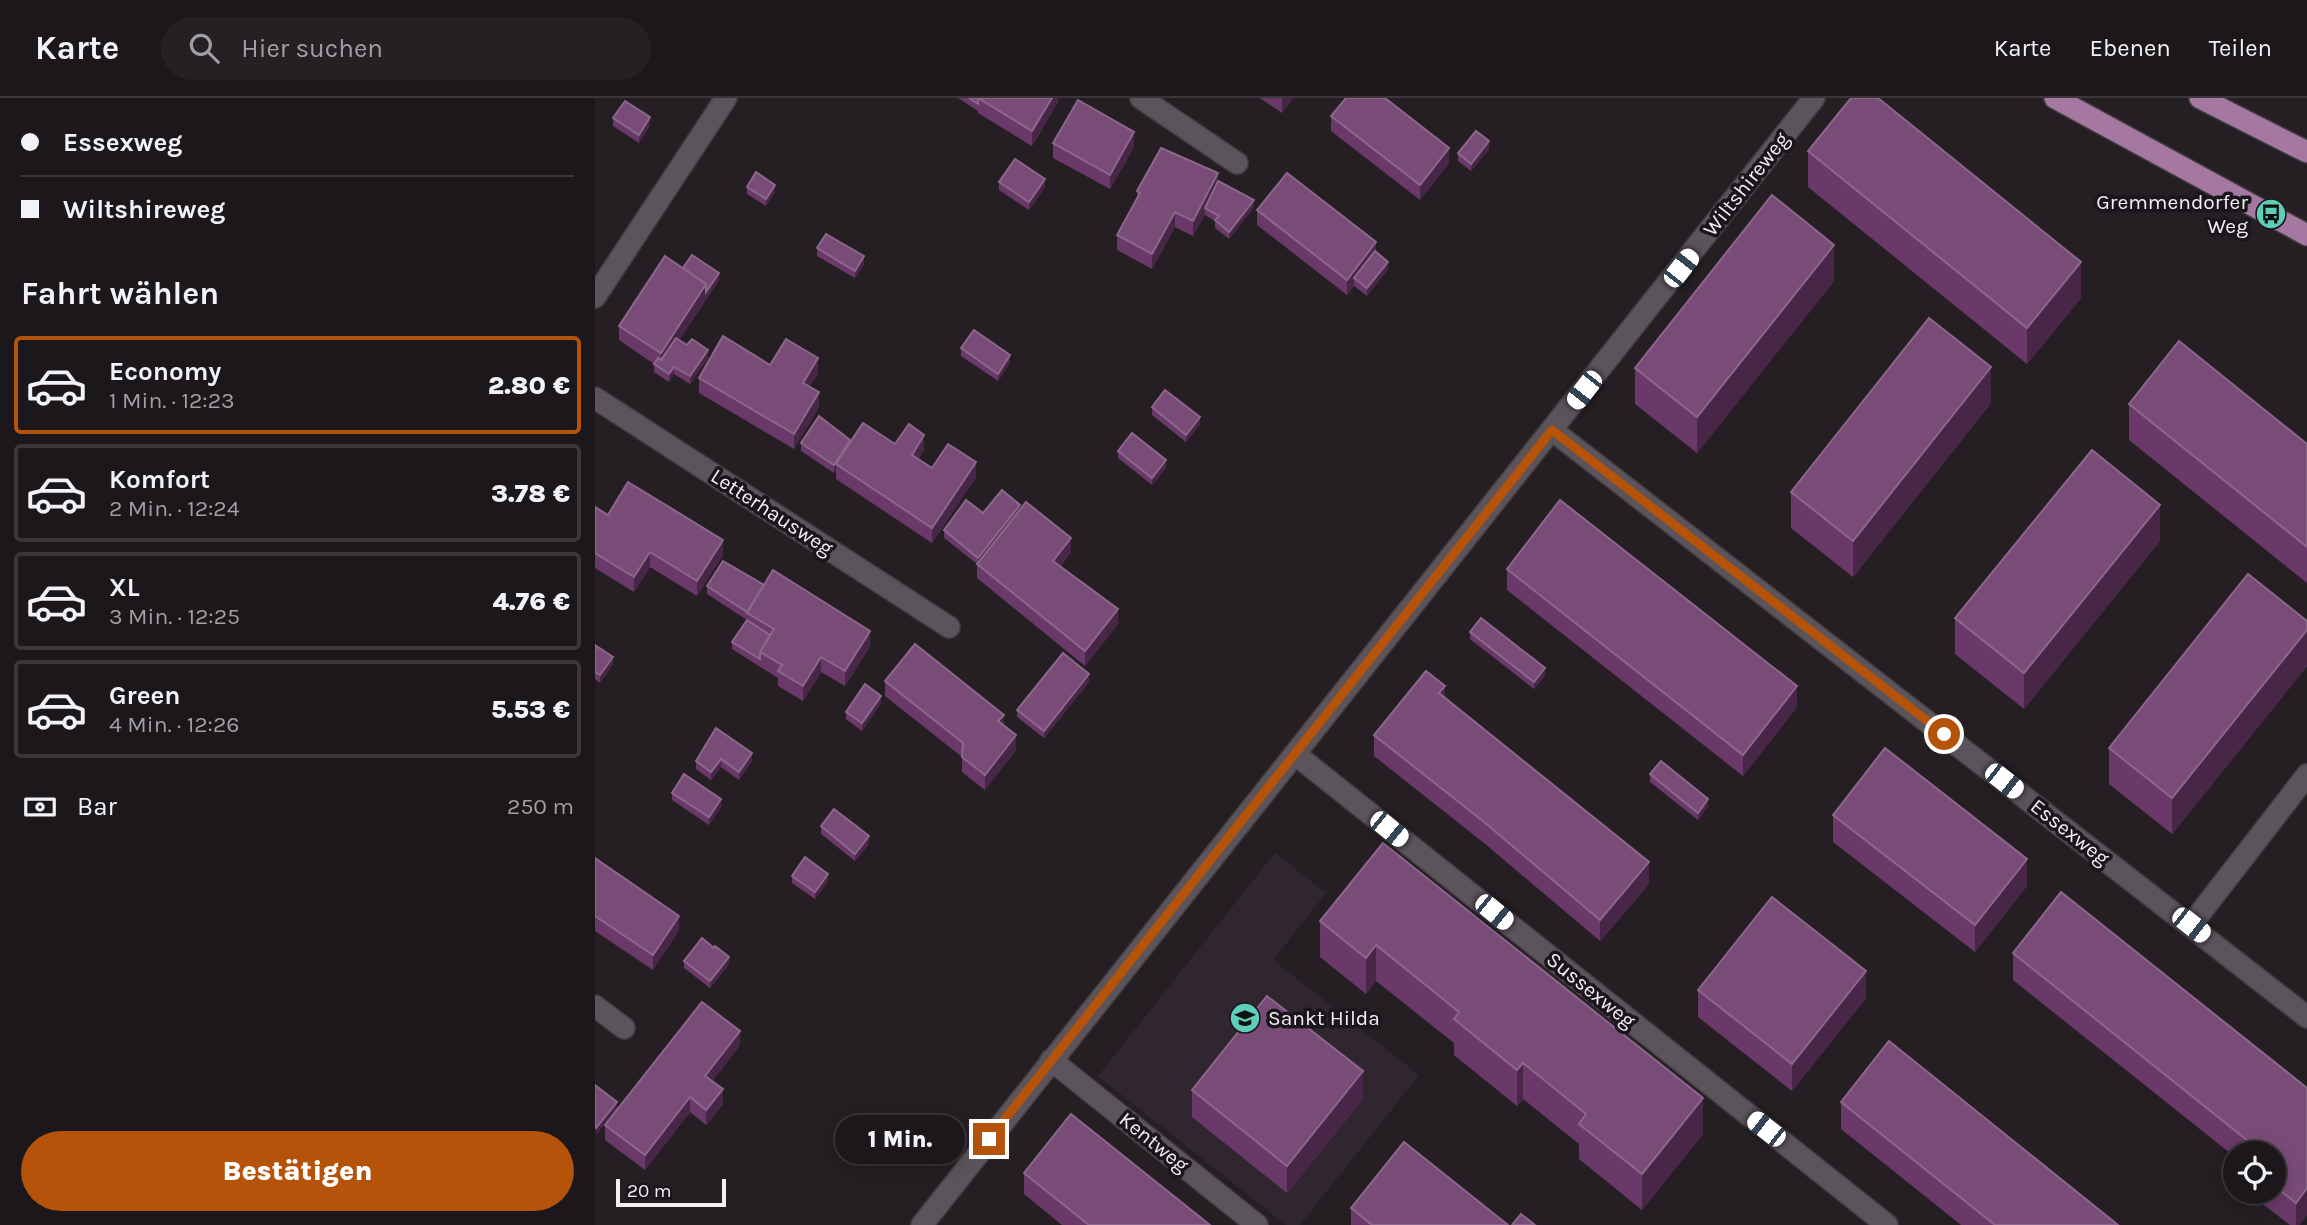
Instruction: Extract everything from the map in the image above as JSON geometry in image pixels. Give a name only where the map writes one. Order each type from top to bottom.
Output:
[{"type":"main road","points":[[2055,98],[2307,235]]},
{"type":"main road","points":[[2200,98],[2307,152]]},
{"type":"street","points":[[595,297],[726,98]]},
{"type":"street","points":[[1141,98],[1237,163]]},
{"type":"street","name":"Wiltshireweg","points":[[922,1225],[1814,98]]},
{"type":"street","name":"Letterhausweg","points":[[595,398],[949,627]]},
{"type":"street","name":"Essexweg","points":[[1552,430],[2307,1017]]},
{"type":"street","name":"Sussexweg","points":[[1295,754],[1887,1225]]},
{"type":"street","points":[[2191,925],[2307,775]]},
{"type":"street","points":[[595,1006],[624,1028]]},
{"type":"street","name":"Kentweg","points":[[1051,1060],[1257,1225]]},
{"type":"shaded area","name":"Sankt Hilda","points":[[1275,853],[1326,893],[1273,960],[1419,1075],[1300,1225],[1286,1225],[1098,1076]]},
{"type":"building","points":[[978,98],[1052,98],[1032,131]]},
{"type":"building","points":[[1346,98],[1385,98],[1449,148],[1420,185],[1331,116]]},
{"type":"building","points":[[1851,98],[1878,98],[2081,262],[2027,328],[1808,151]]},
{"type":"building","points":[[1078,100],[1134,132],[1110,175],[1053,143]]},
{"type":"building","points":[[625,101],[650,117],[639,135],[613,118]]},
{"type":"building","points":[[1476,131],[1489,141],[1471,164],[1458,153]]},
{"type":"building","points":[[1161,148],[1218,173],[1193,221],[1175,212],[1152,254],[1117,235]]},
{"type":"building","points":[[1015,159],[1045,179],[1029,202],[999,182]]},
{"type":"building","points":[[756,172],[775,185],[766,199],[747,187]]},
{"type":"building","points":[[1287,173],[1376,242],[1347,280],[1257,210]]},
{"type":"building","points":[[1218,181],[1254,200],[1229,232],[1215,220],[1219,216],[1205,208]]},
{"type":"building","points":[[1772,195],[1834,245],[1697,417],[1635,368]]},
{"type":"building","points":[[826,234],[864,256],[855,271],[817,248]]},
{"type":"building","points":[[1375,251],[1388,262],[1367,288],[1354,278]]},
{"type":"building","points":[[692,255],[719,273],[706,292],[706,284],[683,268]]},
{"type":"building","points":[[665,256],[706,284],[661,353],[619,326]]},
{"type":"building","points":[[1929,318],[1991,367],[1853,541],[1791,492]]},
{"type":"building","points":[[974,330],[1010,355],[998,374],[961,348]]},
{"type":"building","points":[[723,336],[770,365],[786,339],[818,358],[803,383],[819,392],[794,434],[699,378]]},
{"type":"building","points":[[676,338],[687,345],[692,339],[708,350],[690,376],[674,367],[669,374],[654,364],[658,358],[661,360]]},
{"type":"building","points":[[2179,341],[2307,444],[2307,547],[2129,404]]},
{"type":"building","points":[[1165,390],[1200,417],[1186,435],[1152,407]]},
{"type":"building","points":[[819,416],[850,440],[834,465],[801,443]]},
{"type":"building","points":[[863,423],[895,444],[909,424],[924,435],[912,455],[932,468],[948,444],[976,462],[932,528],[836,464]]},
{"type":"building","points":[[1132,433],[1166,460],[1152,478],[1118,451]]},
{"type":"building","points":[[2092,450],[2160,505],[2024,673],[1955,618]]},
{"type":"building","points":[[628,482],[723,540],[697,581],[650,552],[634,577],[595,553],[595,507],[608,515]]},
{"type":"building","points":[[1002,490],[1020,505],[978,558],[944,530],[966,500],[983,513]]},
{"type":"building","points":[[1560,500],[1797,686],[1743,755],[1507,569]]},
{"type":"building","points":[[1026,502],[1071,538],[1053,561],[1118,609],[1085,651],[977,564]]},
{"type":"building","points":[[723,561],[764,585],[747,612],[707,586]]},
{"type":"building","points":[[773,570],[870,631],[845,671],[821,657],[803,686],[778,671],[782,665],[760,652],[774,629],[747,613]]},
{"type":"building","points":[[2248,574],[2307,621],[2307,630],[2172,798],[2109,748]]},
{"type":"building","points":[[1481,618],[1545,668],[1534,682],[1470,632]]},
{"type":"building","points":[[747,620],[770,635],[760,652],[760,659],[732,642]]},
{"type":"building","points":[[915,644],[1004,715],[998,721],[1016,735],[985,775],[962,757],[963,743],[885,681]]},
{"type":"building","points":[[595,645],[613,657],[600,675],[595,672]]},
{"type":"building","points":[[1063,653],[1089,674],[1044,731],[1017,710]]},
{"type":"building","points":[[1426,671],[1445,686],[1439,693],[1649,862],[1600,920],[1484,822],[1374,735]]},
{"type":"building","points":[[865,684],[881,696],[862,723],[846,712]]},
{"type":"building","points":[[716,728],[752,753],[739,772],[721,759],[711,772],[696,761]]},
{"type":"building","points":[[1885,748],[2027,859],[1975,925],[1833,815]]},
{"type":"building","points":[[1661,761],[1708,799],[1698,813],[1650,774]]},
{"type":"building","points":[[684,774],[721,799],[709,817],[672,793]]},
{"type":"building","points":[[834,809],[869,836],[855,854],[821,826]]},
{"type":"building","points":[[1383,843],[1703,1098],[1642,1174],[1579,1124],[1586,1114],[1523,1063],[1517,1070],[1454,1019],[1459,1012],[1376,945],[1366,958],[1320,921]]},
{"type":"building","points":[[805,857],[828,874],[815,892],[792,876]]},
{"type":"building","points":[[595,858],[679,916],[653,955],[595,916]]},
{"type":"building","points":[[2061,892],[2307,1088],[2307,1188],[2296,1203],[2286,1195],[2286,1141],[2248,1141],[2013,953]]},
{"type":"building","points":[[1772,897],[1866,971],[1792,1064],[1698,990]]},
{"type":"building","points":[[702,938],[729,957],[710,981],[684,961]]},
{"type":"building","points":[[1267,996],[1363,1071],[1287,1166],[1192,1090]]},
{"type":"building","points":[[702,1002],[740,1031],[705,1076],[723,1089],[706,1110],[690,1097],[645,1155],[605,1125]]},
{"type":"building","points":[[1889,1041],[2118,1225],[1995,1225],[1841,1102]]},
{"type":"building","points":[[595,1085],[617,1102],[596,1128],[595,1127]]},
{"type":"building","points":[[1071,1114],[1210,1225],[1089,1225],[1024,1173]]},
{"type":"building","points":[[1404,1142],[1508,1225],[1372,1225],[1351,1208]]},
{"type":"building","points":[[1521,1214],[1535,1225],[1512,1225]]},
{"type":"place","name":"Gremmendorfer Weg","points":[[2271,214]]},
{"type":"place","name":"Sankt Hilda","points":[[1245,1018]]},
{"type":"route","points":[[989,1139],[1552,430],[1944,734]]}]
